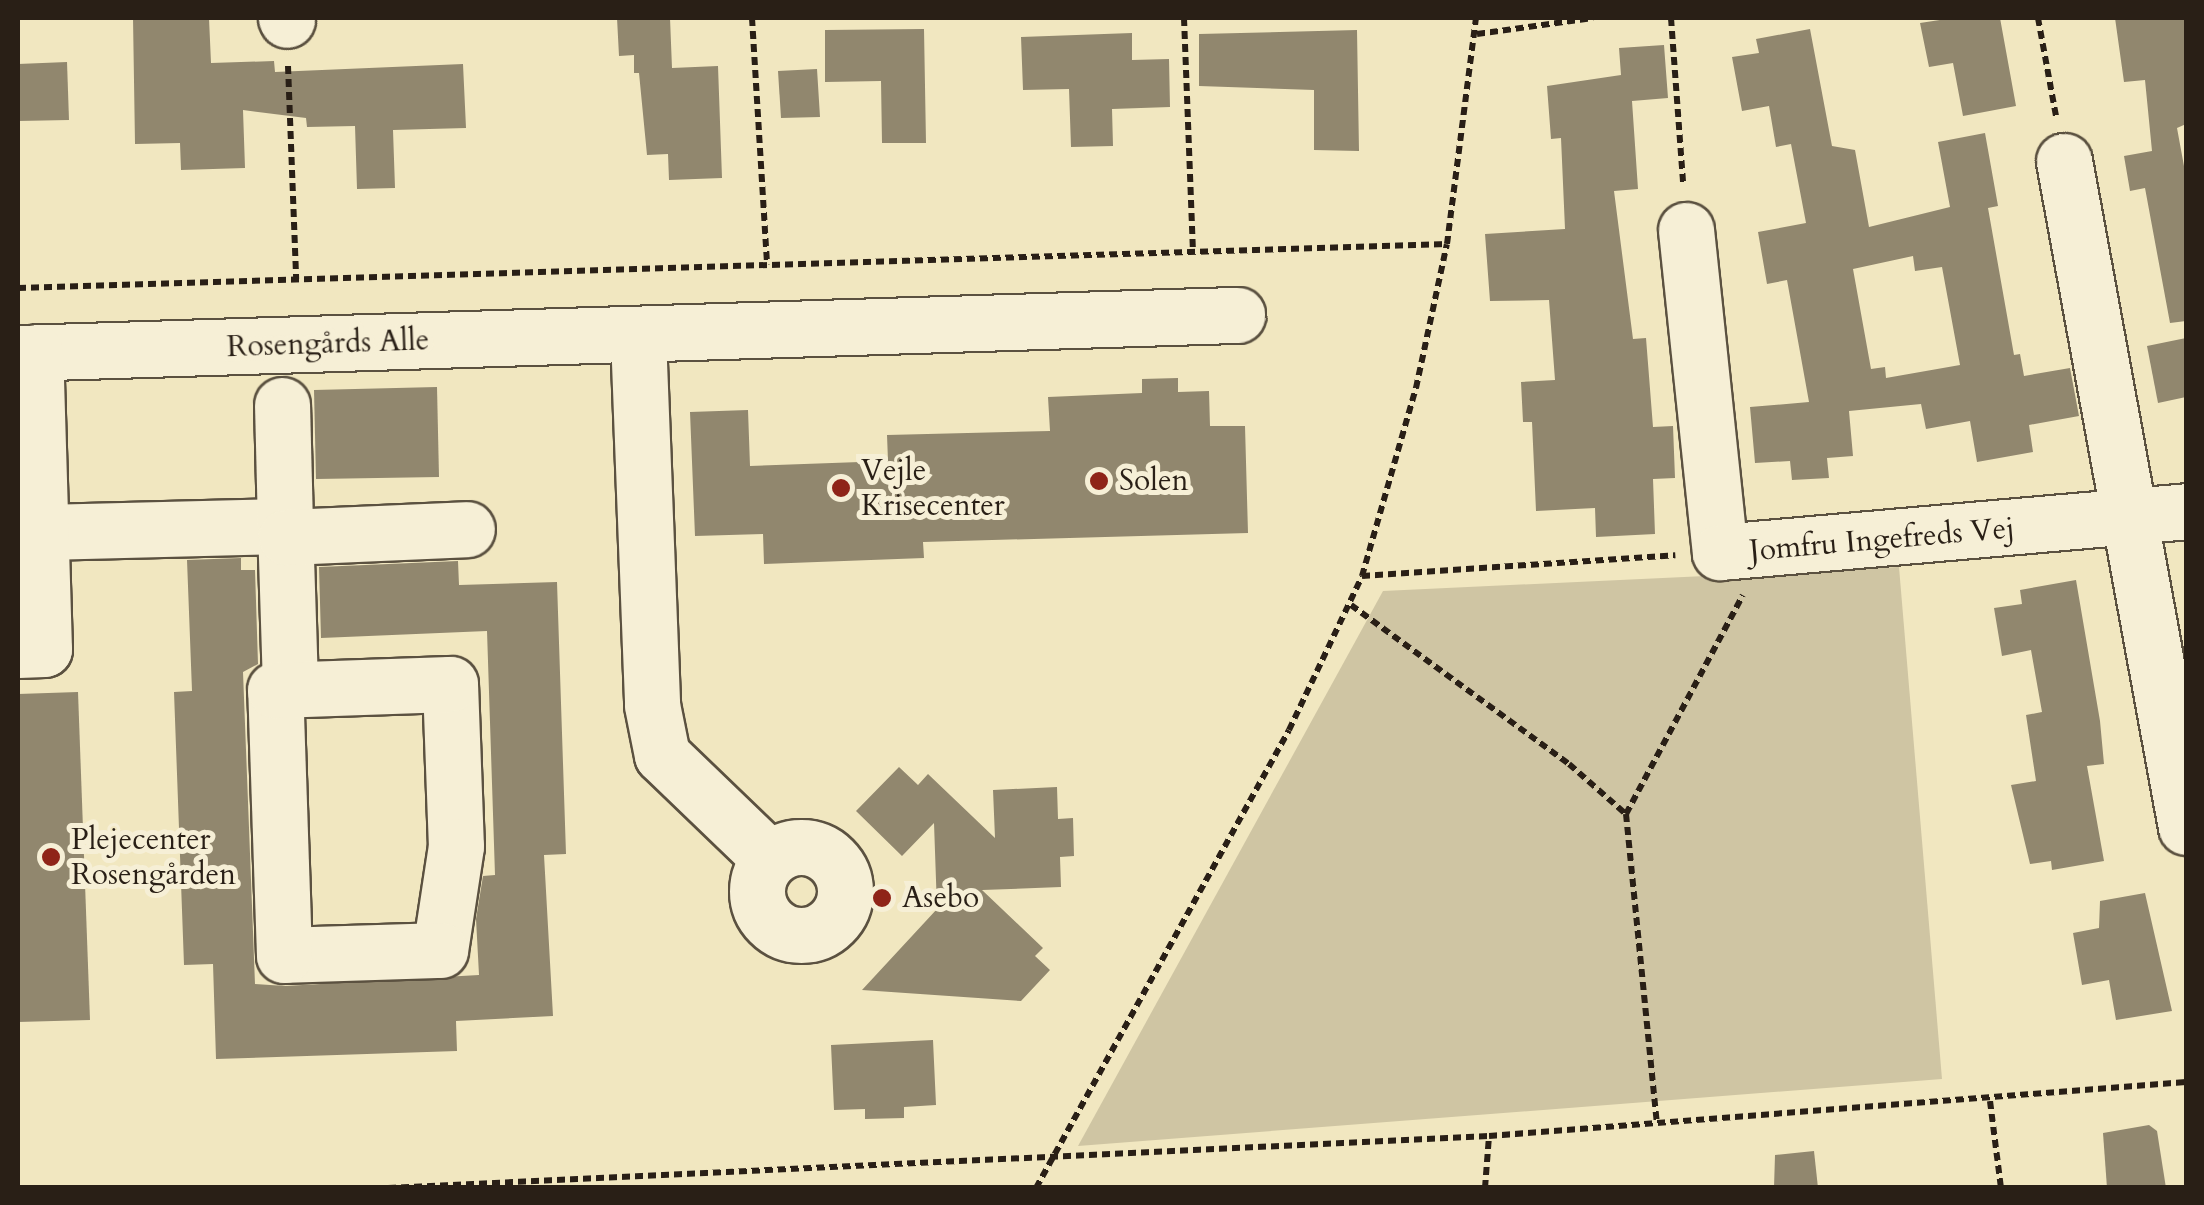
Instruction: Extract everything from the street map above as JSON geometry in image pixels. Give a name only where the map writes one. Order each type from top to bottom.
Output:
[{"type":"street","points":[[2064,161],[2186,827]]},
{"type":"street","name":"Jomfru Ingefreds Vej","points":[[1686,230],[1744,551],[2186,511]]},
{"type":"street","name":"Rosengårds Alle","points":[[26,352],[1237,315]]},
{"type":"street","points":[[638,336],[652,705],[662,755],[770,859]]},
{"type":"street","points":[[18,650],[44,649],[33,518],[26,352]]},
{"type":"street","points":[[282,405],[290,690]]},
{"type":"street","points":[[33,518],[286,531],[466,529]]},
{"type":"street","points":[[450,684],[456,846],[440,950],[284,955],[275,690],[290,690],[450,684]]},
{"type":"path","points":[[752,18],[767,264]]},
{"type":"path","points":[[1184,18],[1193,252]]},
{"type":"path","points":[[1036,1188],[1290,730],[1362,576],[1416,388],[1447,244],[1477,34],[1476,18]]},
{"type":"path","points":[[1477,34],[1593,18]]},
{"type":"path","points":[[1672,18],[1686,230]]},
{"type":"path","points":[[2038,18],[2064,161]]},
{"type":"path","points":[[286,19],[296,280]]},
{"type":"path","points":[[18,288],[1447,244]]},
{"type":"path","points":[[1362,576],[1744,551],[1626,814],[1657,1122]]},
{"type":"path","points":[[1351,605],[1569,764],[1626,814]]},
{"type":"path","points":[[388,1188],[1049,1162],[1990,1101],[2186,1082]]},
{"type":"path","points":[[1990,1101],[2000,1188]]},
{"type":"path","points":[[1485,1188],[1490,1136]]},
{"type":"shaded area","points":[[1899,567],[1942,1079],[1078,1146],[1383,591]]},
{"type":"building","points":[[133,18],[209,18],[211,63],[274,61],[275,72],[463,64],[466,128],[393,130],[395,188],[357,189],[355,126],[307,127],[306,118],[243,110],[245,168],[181,170],[180,143],[135,144]]},
{"type":"building","points":[[617,18],[670,18],[672,68],[718,66],[722,178],[669,180],[668,154],[647,155],[639,73],[634,73],[634,55],[619,56]]},
{"type":"building","points":[[2000,18],[2016,106],[1963,116],[1953,63],[1929,67],[1920,23]]},
{"type":"building","points":[[2115,18],[2186,18],[2186,124],[2177,128],[2186,177],[2186,321],[2170,323],[2145,188],[2130,191],[2124,156],[2152,151],[2145,80],[2124,82]]},
{"type":"building","points":[[924,29],[926,143],[882,143],[881,81],[825,82],[825,30]]},
{"type":"building","points":[[1810,29],[1832,146],[1855,150],[1869,227],[1950,207],[1938,142],[1985,133],[1998,206],[1988,208],[2014,355],[2020,354],[2024,376],[2070,368],[2079,416],[2029,425],[2033,452],[1977,462],[1970,421],[1926,429],[1921,404],[1849,411],[1853,456],[1827,458],[1829,478],[1792,480],[1790,461],[1755,463],[1750,407],[1809,402],[1787,280],[1767,284],[1758,232],[1806,223],[1791,144],[1776,147],[1769,106],[1742,111],[1732,57],[1759,53],[1756,39]],"holes":[[[1913,256],[1915,271],[1942,267],[1960,365],[1886,378],[1885,367],[1871,369],[1853,269]]]},
{"type":"building","points":[[1357,30],[1359,151],[1314,150],[1314,90],[1199,86],[1199,34]]},
{"type":"building","points":[[1132,33],[1132,60],[1169,59],[1170,107],[1112,109],[1113,146],[1071,147],[1069,89],[1023,90],[1021,37]]},
{"type":"building","points":[[1664,45],[1668,98],[1632,101],[1638,189],[1614,191],[1633,339],[1646,338],[1653,427],[1673,426],[1675,478],[1653,479],[1655,534],[1596,537],[1595,508],[1536,511],[1532,422],[1523,422],[1521,382],[1555,380],[1549,300],[1490,301],[1485,234],[1565,229],[1561,138],[1551,139],[1547,86],[1621,75],[1619,48]]},
{"type":"building","points":[[67,62],[69,120],[18,121],[18,64]]},
{"type":"building","points":[[817,69],[820,117],[781,118],[778,71]]},
{"type":"building","points":[[2186,338],[2186,397],[2158,403],[2147,346]]},
{"type":"building","points":[[1178,378],[1178,392],[1209,391],[1210,426],[1245,426],[1248,533],[923,542],[924,558],[764,564],[763,534],[695,536],[690,412],[748,410],[750,466],[888,461],[887,435],[1050,431],[1048,397],[1142,393],[1142,379]]},
{"type":"building","points":[[437,387],[439,477],[316,479],[314,390]]},
{"type":"building","points":[[241,558],[241,570],[255,570],[258,664],[243,672],[255,984],[285,986],[479,975],[476,919],[483,876],[495,875],[487,631],[321,638],[319,567],[458,561],[459,585],[557,582],[566,854],[544,855],[553,1016],[456,1021],[457,1051],[216,1059],[213,964],[184,965],[174,692],[192,691],[187,560]]},
{"type":"building","points":[[2076,580],[2100,721],[2104,764],[2087,766],[2104,861],[2052,870],[2051,861],[2030,864],[2011,785],[2036,781],[2026,715],[2042,712],[2031,650],[2002,656],[1994,608],[2022,604],[2020,590]]},
{"type":"building","name":"Plejecenter Rosengården","points":[[78,692],[90,1020],[18,1022],[18,694]]},
{"type":"building","points":[[899,767],[918,785],[928,774],[995,838],[993,790],[1057,787],[1058,819],[1073,818],[1074,856],[1060,857],[1061,887],[982,890],[1043,948],[1035,956],[1050,970],[1021,1001],[862,990],[937,909],[934,823],[902,856],[856,811]]},
{"type":"building","points":[[2145,893],[2172,1011],[2116,1020],[2109,980],[2082,985],[2073,933],[2099,928],[2100,901]]},
{"type":"building","points":[[933,1040],[936,1105],[904,1107],[904,1118],[865,1119],[865,1109],[834,1110],[831,1045]]},
{"type":"building","points":[[2149,1125],[2157,1131],[2166,1188],[2107,1188],[2103,1133]]},
{"type":"building","points":[[1814,1151],[1818,1188],[1774,1188],[1775,1155]]},
{"type":"place","name":"Solen","points":[[1099,481]]},
{"type":"place","name":"Vejle Krisecenter","points":[[841,488]]},
{"type":"place","name":"Plejecenter Rosengården","points":[[51,857]]},
{"type":"place","name":"Asebo","points":[[882,898]]}]
